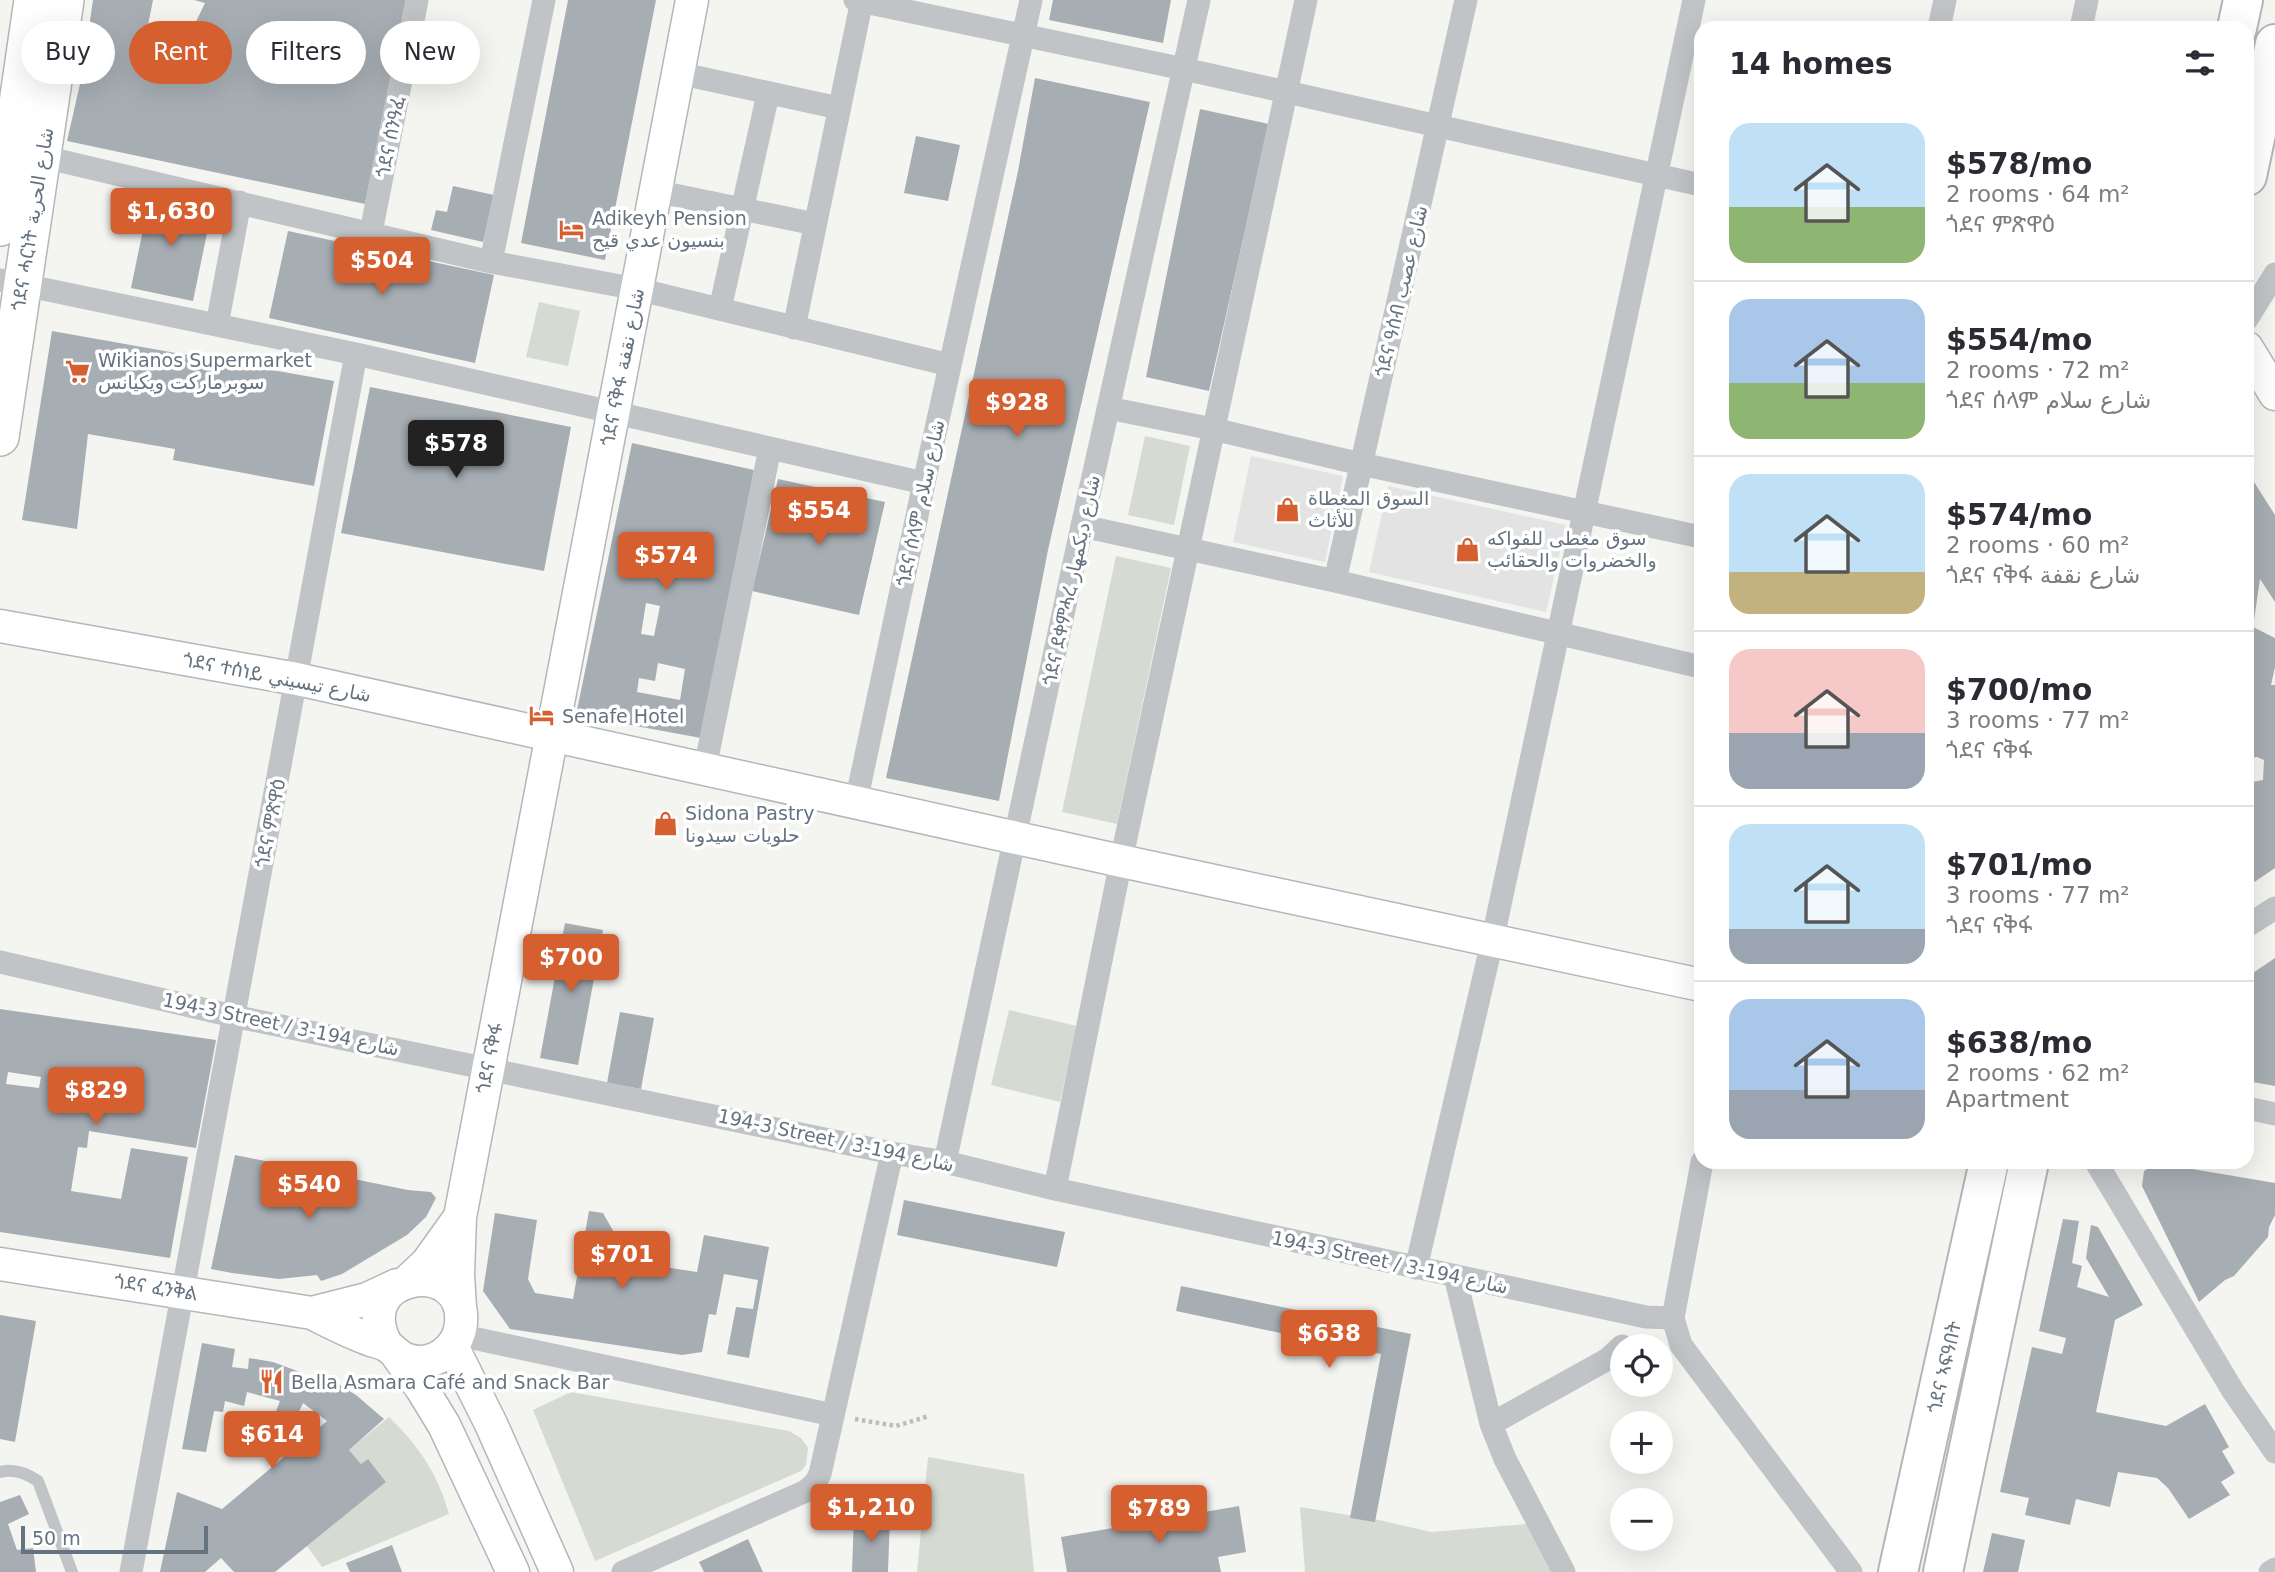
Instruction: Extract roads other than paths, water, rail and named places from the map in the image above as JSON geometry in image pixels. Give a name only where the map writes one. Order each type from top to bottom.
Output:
[{"type":"highway","points":[[2238,21],[2243,0]]},
{"type":"highway","points":[[2254,143],[2275,44]]},
{"type":"highway","name":"ጎደና ኣፍዓበት","points":[[1898,1572],[1987,1169]]},
{"type":"highway","points":[[1943,1572],[2028,1169]]},
{"type":"highway","points":[[1928,1438],[1970,1448]]},
{"type":"main road","name":"ጎደና ሓርነት شارع الحرية","points":[[0,438],[11,283],[27,153],[33,0]]},
{"type":"main road","name":"ጎደና ሓርነት شارع الحرية","points":[[0,227],[27,153],[65,0]]},
{"type":"main road","name":"ጎደና ናቅፋ شارع نقفة","points":[[552,735],[692,0]]},
{"type":"main road","points":[[2254,360],[2275,394]]},
{"type":"main road","name":"ጎደና ተሰነይ شارع تيسيني","points":[[0,626],[297,679],[1492,942],[1694,984]]},
{"type":"main road","name":"ጎደና ናቅፋ","points":[[552,735],[460,1217],[457,1329],[491,1424],[557,1572]]},
{"type":"main road","name":"ጎደና ናቅፋ","points":[[403,1283],[436,1252],[460,1217]]},
{"type":"main road","name":"ጎደና ፈንቅል","points":[[0,1264],[312,1313],[392,1350]]},
{"type":"main road","points":[[392,1350],[408,1360],[420,1362],[433,1360],[444,1354],[457,1329],[454,1297],[445,1287],[421,1278],[403,1283],[387,1294],[380,1307],[380,1334],[392,1350],[422,1389],[444,1424],[513,1572]]},
{"type":"main road","name":"ጎደና ፈንቅል","points":[[312,1313],[367,1299],[403,1283]]},
{"type":"street","name":"ጎደና ሰንዓፈ","points":[[371,232],[417,0]]},
{"type":"street","points":[[491,262],[544,0]]},
{"type":"street","points":[[794,328],[860,0],[1184,69],[1694,183]]},
{"type":"street","name":"ጎደና ሰላም شارع سلام","points":[[856,802],[1031,0]]},
{"type":"street","name":"ጎደና ደቀምሓረ شارع ديكمهار","points":[[945,1162],[1199,0]]},
{"type":"street","points":[[1055,1189],[1121,861],[1307,0]]},
{"type":"street","name":"ጎደና ዓሰብ شارع عصب","points":[[1335,582],[1466,0]]},
{"type":"street","points":[[1416,1268],[1560,633],[1694,0]]},
{"type":"street","points":[[1940,21],[1945,0]]},
{"type":"street","points":[[2082,21],[2087,0]]},
{"type":"street","points":[[678,73],[839,108]]},
{"type":"street","points":[[720,309],[768,94]]},
{"type":"street","points":[[27,153],[491,262],[637,289],[950,365]]},
{"type":"street","points":[[655,191],[815,224]]},
{"type":"street","points":[[216,325],[240,202]]},
{"type":"street","points":[[2254,308],[2275,274]]},
{"type":"street","points":[[11,283],[356,354],[924,483]]},
{"type":"street","name":"ጎደና ምጽዋዕ","points":[[131,1572],[356,354]]},
{"type":"street","points":[[1108,408],[1694,535]]},
{"type":"street","points":[[705,768],[770,448]]},
{"type":"street","points":[[1082,526],[1694,665]]},
{"type":"street","points":[[2254,922],[2275,908]]},
{"type":"street","name":"194-3 Street / شارع 194-3","points":[[0,962],[233,1016],[945,1162],[1055,1189],[1646,1317],[1672,1318]]},
{"type":"street","points":[[2254,1110],[2275,1114]]},
{"type":"street","points":[[623,1572],[806,1491],[815,1483],[820,1474],[892,1153]]},
{"type":"street","points":[[1701,1169],[1672,1318],[1681,1345],[1851,1572]]},
{"type":"street","points":[[2100,1169],[2233,1391],[2275,1452]]},
{"type":"street","points":[[1455,1276],[1491,1424],[1505,1459],[1564,1572]]},
{"type":"street","points":[[1634,1334],[1646,1317]]},
{"type":"street","points":[[457,1329],[833,1415]]},
{"type":"street","points":[[1491,1424],[1610,1357]]},
{"type":"street","points":[[2270,1572],[2275,1569]]},
{"type":"lane","points":[[0,1472],[8,1470],[26,1473],[38,1481],[72,1572]]},
{"type":"place","name":"Adikeyh Pension بنسيون عدي قيح","points":[[572,229]]},
{"type":"place","name":"Wikianos Supermarket سوبرماركت ويكيانس","points":[[78,371]]},
{"type":"place","name":"السوق المغطاة للأثاث","points":[[1288,509]]},
{"type":"place","name":"سوق مغطى للفواكه والخضروات والحقائب","points":[[1467,549]]},
{"type":"place","name":"Senafe Hotel","points":[[542,716]]},
{"type":"place","name":"Sidona Pastry حلويات سيدونا","points":[[665,824]]},
{"type":"place","name":"Bella Asmara Café and Snack Bar","points":[[271,1382]]}]
